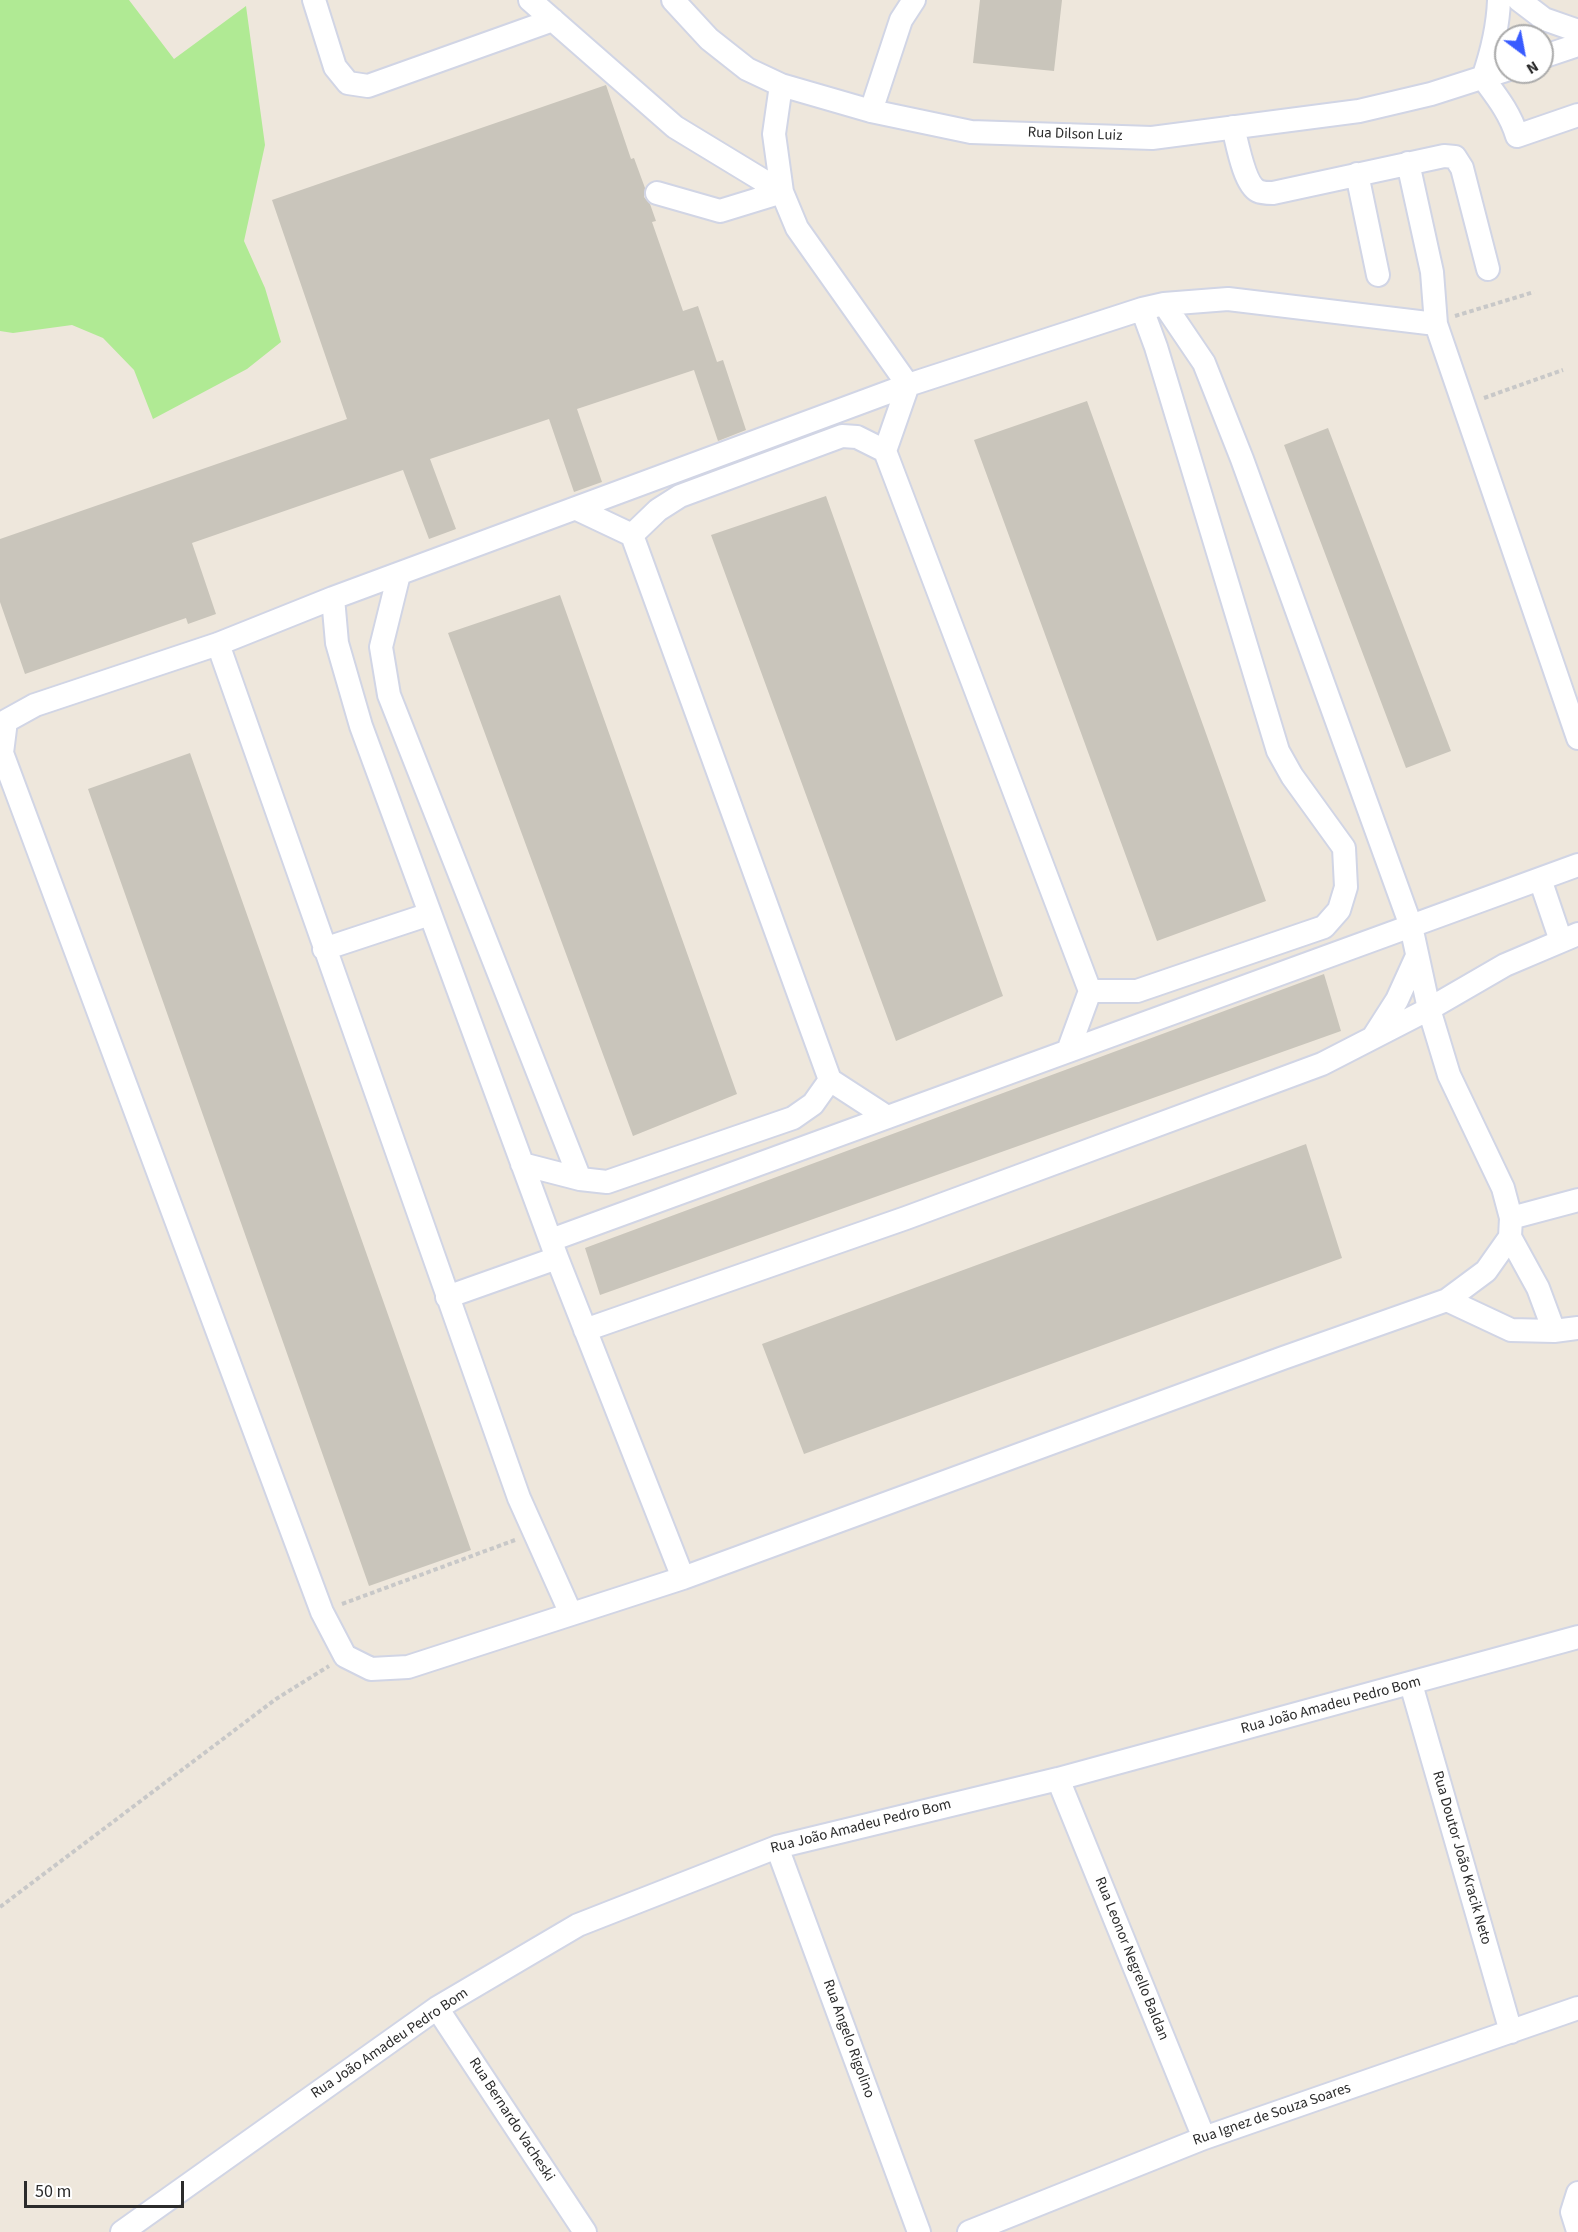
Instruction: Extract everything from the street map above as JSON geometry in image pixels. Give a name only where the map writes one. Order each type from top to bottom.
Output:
[{"type":"street","points":[[314,0],[335,67],[348,83],[368,86],[553,20]]},
{"type":"street","points":[[530,0],[675,127],[782,192]]},
{"type":"street","name":"Rua Dilson Luiz","points":[[673,0],[709,39],[747,69],[782,85],[871,111],[971,132],[1152,138],[1359,111],[1431,94],[1494,74]]},
{"type":"street","points":[[871,111],[902,20],[914,0]]},
{"type":"street","points":[[1499,0],[1496,35],[1483,78],[1513,121],[1517,136],[1576,120]]},
{"type":"street","points":[[1518,0],[1544,19],[1578,31]]},
{"type":"street","points":[[1554,53],[1578,45]]},
{"type":"street","points":[[782,85],[774,134],[782,192],[797,228],[908,385]]},
{"type":"street","points":[[1233,127],[1246,172],[1251,184],[1259,192],[1273,193],[1408,163],[1444,156],[1455,157],[1462,168],[1488,269]]},
{"type":"street","points":[[1408,163],[1432,272],[1436,324],[1578,738]]},
{"type":"street","points":[[1357,174],[1378,274]]},
{"type":"street","points":[[657,193],[720,211],[782,192]]},
{"type":"street","points":[[1436,324],[1228,299],[1153,307],[908,385],[333,598],[218,644],[35,705],[6,722],[2,753],[322,1612],[345,1656],[371,1669],[408,1667],[683,1578],[1447,1300],[1486,1271],[1511,1228],[1578,1200]]},
{"type":"street","points":[[1153,307],[1204,363],[1242,459],[1411,926],[1429,1009],[1449,1075],[1503,1188],[1511,1228],[1538,1288],[1554,1331]]},
{"type":"street","points":[[1090,991],[1137,991],[1324,927],[1339,910],[1346,887],[1344,848],[1292,776],[1278,752],[1156,347],[1153,307]]},
{"type":"street","points":[[908,385],[885,451],[1090,991],[1068,1051]]},
{"type":"street","points":[[632,534],[658,510],[680,496],[842,436],[857,437],[885,451]]},
{"type":"street","points":[[577,509],[632,534],[830,1080],[886,1117]]},
{"type":"street","points":[[399,574],[381,647],[388,695],[580,1179]]},
{"type":"street","points":[[333,598],[337,643],[361,726],[554,1249],[683,1578]]},
{"type":"street","points":[[218,644],[519,1498],[571,1614]]},
{"type":"street","points":[[1344,848],[1379,839]]},
{"type":"street","points":[[447,1297],[554,1249],[886,1117],[1578,865]]},
{"type":"street","points":[[585,1330],[906,1218],[1322,1064],[1429,1009],[1505,965],[1569,938],[1540,879]]},
{"type":"street","points":[[324,950],[430,914]]},
{"type":"street","points":[[1373,1038],[1397,1000],[1417,956]]},
{"type":"street","points":[[522,1164],[580,1179],[607,1182],[793,1118],[813,1104],[830,1080]]},
{"type":"street","points":[[1447,1300],[1511,1330],[1554,1331],[1578,1328]]},
{"type":"street","name":"Rua João Amadeu Pedro Bom","points":[[122,2232],[148,2225],[437,2008],[578,1924],[777,1846],[1058,1779],[1578,1637]]},
{"type":"street","name":"Rua Doutor João Kracik Neto","points":[[1411,1684],[1511,2032]]},
{"type":"street","name":"Rua Leonor Negrello Baldan","points":[[1058,1779],[1204,2138]]},
{"type":"street","name":"Rua Angelo Rigolino","points":[[777,1846],[919,2232]]},
{"type":"street","name":"Rua Bernardo Vacheski","points":[[437,2008],[585,2232]]},
{"type":"street","name":"Rua Ignez de Souza Soares","points":[[969,2232],[1204,2138],[1578,2008]]},
{"type":"street","points":[[1578,2193],[1572,2212],[1578,2231]]},
{"type":"path","points":[[1436,324],[1459,314],[1534,292]]},
{"type":"path","points":[[1463,405],[1563,370]]},
{"type":"path","points":[[322,1612],[534,1533]]},
{"type":"path","points":[[0,1907],[276,1699],[345,1656]]},
{"type":"green space","points":[[0,0],[129,0],[174,59],[246,6],[265,145],[244,241],[265,288],[281,342],[247,369],[153,419],[134,370],[103,338],[72,325],[13,333],[0,331]]},
{"type":"building","points":[[980,0],[1062,0],[1054,71],[973,63]]},
{"type":"building","points":[[606,85],[631,159],[634,158],[645,188],[644,197],[650,204],[656,221],[652,222],[683,311],[698,306],[717,362],[723,360],[746,430],[718,441],[694,370],[577,409],[602,482],[574,492],[549,419],[430,459],[456,529],[429,539],[403,470],[192,543],[216,614],[188,624],[186,618],[25,674],[0,602],[0,539],[347,419],[272,200]]},
{"type":"building","points":[[1087,401],[1266,901],[1157,941],[974,440]]},
{"type":"building","points":[[1328,428],[1451,751],[1406,768],[1284,445]]},
{"type":"building","points":[[826,496],[1003,996],[896,1041],[711,535]]},
{"type":"building","points":[[560,595],[737,1094],[633,1136],[448,633]]},
{"type":"building","points":[[190,753],[471,1550],[369,1586],[88,789]]},
{"type":"building","points":[[1324,974],[1341,1031],[600,1295],[585,1248]]},
{"type":"building","points":[[1306,1144],[1342,1258],[804,1454],[762,1344]]}]
